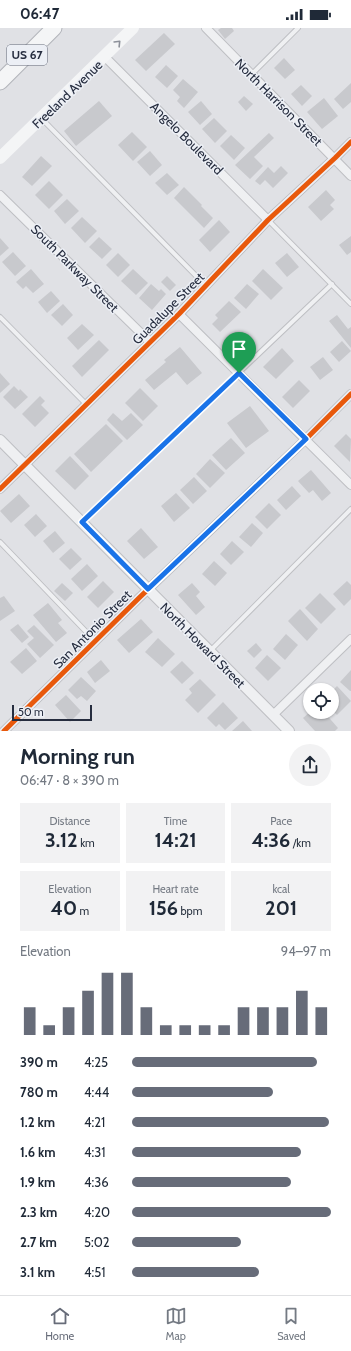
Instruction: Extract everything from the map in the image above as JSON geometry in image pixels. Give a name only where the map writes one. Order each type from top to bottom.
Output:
[{"type":"highway","name":"US 67","points":[[0,82],[54,28]]},
{"type":"main road","name":"Freeland Avenue","points":[[0,158],[134,28]]},
{"type":"street","name":"North Harrison Street","points":[[206,28],[351,176]]},
{"type":"street","name":"Angelo Boulevard","points":[[106,56],[268,220]]},
{"type":"street","name":"Guadalupe Street","points":[[0,489],[179,314],[268,220],[351,142]]},
{"type":"street","name":"South Parkway Street","points":[[0,194],[150,342]]},
{"type":"street","points":[[179,314],[351,485]]},
{"type":"street","name":"San Antonio Street","points":[[4,731],[148,589],[306,439],[351,394]]},
{"type":"street","name":"North Howard Street","points":[[0,440],[289,731]]},
{"type":"street","points":[[273,716],[351,639]]},
{"type":"lane","points":[[252,74],[298,28]]},
{"type":"lane","points":[[42,118],[206,286]]},
{"type":"lane","points":[[268,220],[351,304]]},
{"type":"lane","points":[[82,522],[332,284]]},
{"type":"lane","points":[[0,317],[86,405]]},
{"type":"lane","points":[[210,652],[351,509]]},
{"type":"lane","points":[[0,542],[95,641]]},
{"type":"building","points":[[221,28],[232,28],[234,31],[225,39],[218,30]]},
{"type":"building","points":[[164,33],[175,44],[146,71],[135,60]]},
{"type":"building","points":[[284,58],[295,70],[285,79],[274,68]]},
{"type":"building","points":[[166,65],[178,76],[167,88],[155,77]]},
{"type":"building","points":[[183,79],[198,92],[184,108],[177,101],[180,97],[173,90]]},
{"type":"building","points":[[351,83],[351,102],[343,109],[334,99]]},
{"type":"building","points":[[301,85],[312,96],[302,106],[291,94]]},
{"type":"building","points":[[244,96],[253,104],[246,111],[238,102]]},
{"type":"building","points":[[324,98],[338,116],[322,129],[307,112]]},
{"type":"building","points":[[99,101],[112,116],[76,146],[64,131]]},
{"type":"building","points":[[201,101],[212,114],[200,125],[188,112]]},
{"type":"building","points":[[214,118],[227,131],[215,143],[202,129]]},
{"type":"building","points":[[132,132],[147,147],[133,161],[118,145]]},
{"type":"building","points":[[269,133],[274,138],[254,157],[263,166],[250,179],[235,165]]},
{"type":"building","points":[[231,135],[245,148],[234,160],[220,146]]},
{"type":"building","points":[[150,151],[162,165],[150,176],[137,162]]},
{"type":"building","points":[[41,156],[52,166],[32,186],[22,177]]},
{"type":"building","points":[[281,166],[288,173],[273,188],[265,180],[260,185],[255,181],[268,167],[274,173]]},
{"type":"building","points":[[167,173],[179,185],[167,195],[155,183]]},
{"type":"building","points":[[49,181],[63,195],[49,209],[35,195]]},
{"type":"building","points":[[184,187],[213,218],[204,228],[174,198]]},
{"type":"building","points":[[326,190],[335,200],[330,205],[334,209],[321,221],[308,207]]},
{"type":"building","points":[[67,199],[79,211],[65,224],[54,211]]},
{"type":"building","points":[[82,217],[97,231],[85,243],[71,228]]},
{"type":"building","points":[[219,220],[230,232],[210,252],[199,240]]},
{"type":"building","points":[[351,236],[351,252],[347,255],[339,245]]},
{"type":"building","points":[[99,237],[112,249],[102,259],[89,247]]},
{"type":"building","points":[[0,238],[9,248],[0,256]]},
{"type":"building","points":[[13,252],[26,266],[15,276],[2,262]]},
{"type":"building","points":[[118,253],[130,265],[118,277],[106,265]]},
{"type":"building","points":[[287,253],[299,267],[287,277],[275,263]]},
{"type":"building","points":[[31,269],[44,284],[33,293],[26,286],[23,289],[16,282]]},
{"type":"building","points":[[133,269],[148,283],[136,295],[121,281]]},
{"type":"building","points":[[263,269],[283,288],[271,300],[252,281]]},
{"type":"building","points":[[167,276],[176,285],[170,291],[161,282]]},
{"type":"building","points":[[151,284],[159,291],[161,289],[166,294],[152,310],[139,298]]},
{"type":"building","points":[[247,284],[259,294],[246,309],[234,298]]},
{"type":"building","points":[[51,291],[60,301],[47,313],[38,302]]},
{"type":"building","points":[[229,301],[241,312],[220,332],[212,324],[218,318],[215,315]]},
{"type":"building","points":[[63,304],[73,315],[62,326],[51,315]]},
{"type":"building","points":[[337,315],[348,329],[351,327],[351,348],[329,321]]},
{"type":"building","points":[[82,324],[94,335],[78,350],[67,338]]},
{"type":"building","points":[[99,340],[109,350],[82,377],[72,366]]},
{"type":"building","points":[[342,341],[351,351],[339,362],[330,352]]},
{"type":"building","points":[[180,347],[202,373],[187,385],[176,372],[154,390],[145,380],[166,362],[164,360]]},
{"type":"building","points":[[282,348],[294,361],[276,379],[263,367]]},
{"type":"building","points":[[323,357],[333,370],[320,380],[310,367]]},
{"type":"building","points":[[0,373],[10,384],[0,393]]},
{"type":"building","points":[[299,380],[310,391],[293,408],[282,397]]},
{"type":"building","points":[[14,386],[19,391],[20,389],[28,397],[15,409],[3,397]]},
{"type":"building","points":[[140,388],[158,406],[143,421],[125,403]]},
{"type":"building","points":[[40,396],[45,401],[41,405],[49,413],[35,427],[22,414]]},
{"type":"building","points":[[250,406],[269,431],[246,448],[227,423]]},
{"type":"building","points":[[113,413],[122,421],[131,413],[143,425],[127,440],[107,420]]},
{"type":"building","points":[[106,424],[123,441],[91,472],[74,454]]},
{"type":"building","points":[[346,434],[351,439],[350,462],[334,446]]},
{"type":"building","points":[[231,438],[245,453],[226,470],[212,455]]},
{"type":"building","points":[[70,456],[89,476],[75,490],[55,471]]},
{"type":"building","points":[[210,459],[225,473],[210,488],[196,474]]},
{"type":"building","points":[[311,470],[331,493],[322,501],[313,490],[309,493],[298,481]]},
{"type":"building","points":[[194,477],[207,491],[193,504],[180,490]]},
{"type":"building","points":[[292,486],[301,496],[286,510],[277,500]]},
{"type":"building","points":[[176,493],[190,508],[174,522],[161,506]]},
{"type":"building","points":[[19,494],[30,506],[11,523],[0,511]]},
{"type":"building","points":[[269,503],[281,515],[267,529],[255,517]]},
{"type":"building","points":[[36,514],[47,526],[35,537],[24,525]]},
{"type":"building","points":[[252,523],[263,533],[251,547],[239,537]]},
{"type":"building","points":[[141,528],[158,547],[144,559],[127,541]]},
{"type":"building","points":[[55,531],[65,543],[53,553],[43,541]]},
{"type":"building","points":[[232,541],[244,552],[231,565],[220,554]]},
{"type":"building","points":[[71,548],[82,559],[70,570],[59,559]]},
{"type":"building","points":[[214,561],[227,573],[215,586],[202,574]]},
{"type":"building","points":[[87,564],[98,576],[82,591],[71,579]]},
{"type":"building","points":[[103,581],[114,592],[98,608],[87,597]]},
{"type":"building","points":[[347,581],[351,585],[351,599],[344,606],[333,594]]},
{"type":"building","points":[[62,583],[73,593],[65,601],[54,591]]},
{"type":"building","points":[[192,583],[200,592],[196,596],[205,607],[196,615],[178,595]]},
{"type":"building","points":[[320,593],[336,609],[321,624],[305,608]]},
{"type":"building","points":[[4,596],[15,611],[0,621],[0,598]]},
{"type":"building","points":[[48,603],[62,620],[58,623],[67,633],[56,642],[33,615]]},
{"type":"building","points":[[300,609],[318,629],[307,641],[288,621]]},
{"type":"building","points":[[141,619],[153,632],[129,653],[117,640]]},
{"type":"building","points":[[18,624],[29,637],[22,643],[10,630]]},
{"type":"building","points":[[34,625],[54,645],[40,658],[27,644],[34,638],[27,631]]},
{"type":"building","points":[[286,634],[298,645],[285,660],[273,649]]},
{"type":"building","points":[[158,638],[175,654],[162,667],[145,652]]},
{"type":"building","points":[[256,643],[262,650],[254,658],[247,651]]},
{"type":"building","points":[[26,648],[37,661],[22,674],[10,662]]},
{"type":"building","points":[[267,655],[281,668],[268,681],[255,668]]},
{"type":"building","points":[[101,660],[110,671],[95,683],[87,672]]},
{"type":"building","points":[[182,661],[194,673],[182,684],[170,672]]},
{"type":"building","points":[[351,670],[351,691],[350,691],[340,682]]},
{"type":"building","points":[[81,677],[96,691],[87,701],[81,696],[77,699],[68,690]]},
{"type":"building","points":[[200,679],[216,695],[198,713],[185,700],[192,693],[189,689]]},
{"type":"building","points":[[339,688],[351,701],[339,713]]},
{"type":"building","points":[[66,695],[81,711],[70,722],[55,705]]},
{"type":"building","points":[[223,702],[238,718],[225,730],[219,724],[216,727],[207,718]]},
{"type":"building","points":[[304,719],[330,719],[338,728],[335,731],[315,731]]},
{"type":"building","points":[[243,721],[252,731],[232,731]]},
{"type":"cycle path","points":[[0,489],[179,314],[268,220],[351,142]]},
{"type":"cycle path","points":[[4,731],[140,597],[306,439],[351,394]]},
{"type":"route","points":[[239,373],[306,439],[148,589],[82,522],[239,373]]}]
